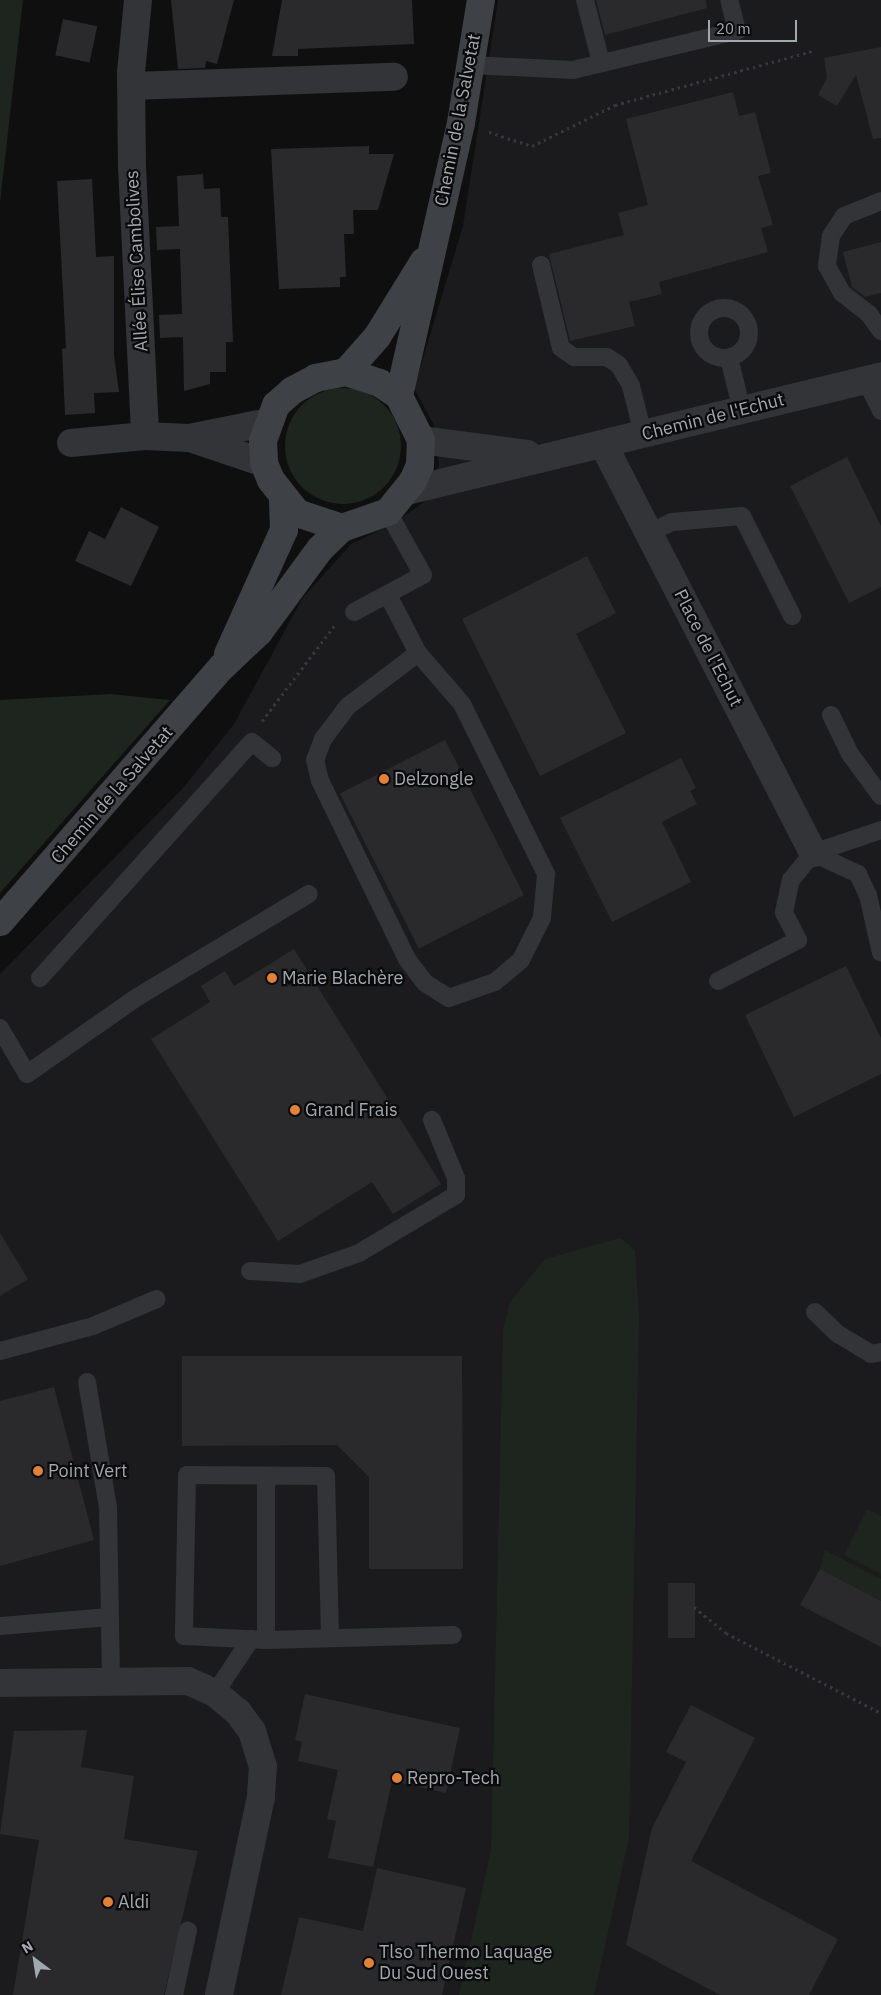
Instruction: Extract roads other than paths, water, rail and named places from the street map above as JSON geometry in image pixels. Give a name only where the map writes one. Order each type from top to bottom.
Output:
[{"type":"main road","name":"Chemin de la Salvetat","points":[[398,396],[436,240],[461,122],[481,0]]},
{"type":"main road","name":"Chemin de la Salvetat","points":[[346,372],[377,336],[436,240]]},
{"type":"main road","name":"Chemin de la Salvetat","points":[[0,922],[222,666],[259,632],[320,548],[342,528],[388,512],[407,491],[420,465],[420,440],[398,396],[380,383],[346,372],[316,378],[292,392],[276,405],[269,422],[264,463],[283,497],[297,512],[342,528]]},
{"type":"main road","name":"Chemin de la Salvetat","points":[[222,666],[284,530],[283,497]]},
{"type":"street","name":"Allée Élise Cambolives","points":[[138,0],[132,86],[145,436]]},
{"type":"street","points":[[132,86],[394,77]]},
{"type":"street","name":"Chemin de l'Echut","points":[[407,491],[543,455],[603,444],[873,378]]},
{"type":"street","points":[[71,443],[145,436],[189,438],[269,422]]},
{"type":"street","points":[[189,438],[264,463]]},
{"type":"street","name":"Chemin de l'Echut","points":[[420,440],[543,455]]},
{"type":"street","name":"Place de l'Echut","points":[[603,444],[813,853]]},
{"type":"street","points":[[0,1683],[188,1682],[214,1693],[238,1712],[252,1731],[263,1766],[261,1797],[219,1995]]},
{"type":"lane","points":[[584,0],[601,63]]},
{"type":"lane","points":[[471,65],[573,70],[737,31],[729,0]]},
{"type":"lane","points":[[880,326],[842,293],[827,266],[831,236],[844,216],[881,201]]},
{"type":"lane","points":[[540,266],[561,348],[574,357],[607,357],[619,365],[631,386],[643,434]]},
{"type":"lane","points":[[729,358],[742,410]]},
{"type":"lane","points":[[873,378],[881,412]]},
{"type":"lane","points":[[354,612],[423,575],[388,512]]},
{"type":"lane","points":[[649,534],[672,522],[742,516],[792,616]]},
{"type":"lane","points":[[388,595],[418,653],[462,704],[546,874],[542,918],[521,960],[495,982],[449,998],[425,983],[407,959],[320,781],[315,760],[322,739],[348,706],[418,653]]},
{"type":"lane","points":[[830,715],[850,754],[881,796]]},
{"type":"lane","points":[[40,978],[252,742],[272,758]]},
{"type":"lane","points":[[718,981],[798,940],[784,912],[791,880],[813,853],[881,830]]},
{"type":"lane","points":[[813,853],[858,874],[878,927],[881,953]]},
{"type":"lane","points":[[0,1028],[27,1074],[139,996],[309,894]]},
{"type":"lane","points":[[250,1271],[300,1274],[359,1254],[456,1195],[456,1178],[432,1120]]},
{"type":"lane","points":[[0,1351],[93,1326],[158,1299]]},
{"type":"lane","points":[[815,1312],[838,1334],[871,1354],[881,1352]]},
{"type":"lane","points":[[87,1382],[108,1507],[111,1682]]},
{"type":"lane","points":[[330,1638],[326,1476],[187,1475],[184,1636],[258,1639],[330,1638],[453,1635]]},
{"type":"lane","points":[[214,1693],[258,1639],[266,1476]]},
{"type":"lane","points":[[0,1626],[110,1617]]},
{"type":"lane","points":[[174,1995],[188,1930]]},
{"type":"place","name":"Delzongle","points":[[384,779]]},
{"type":"place","name":"Marie Blachère","points":[[272,978]]},
{"type":"place","name":"Grand Frais","points":[[295,1110]]},
{"type":"place","name":"Point Vert","points":[[38,1471]]},
{"type":"place","name":"Repro-Tech","points":[[397,1778]]},
{"type":"place","name":"Aldi","points":[[108,1902]]},
{"type":"place","name":"Tlso Thermo Laquage Du Sud Ouest","points":[[369,1963]]}]
